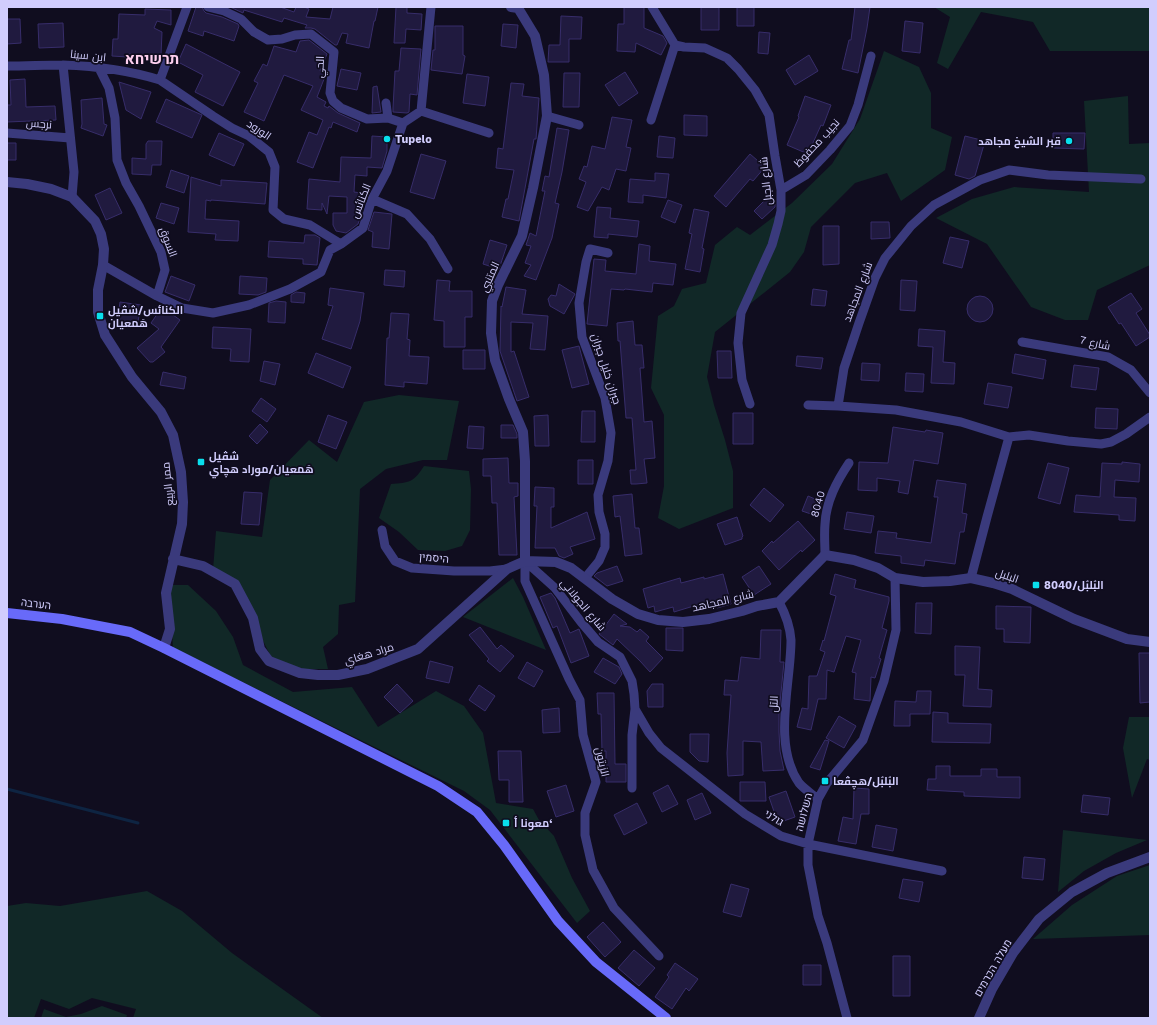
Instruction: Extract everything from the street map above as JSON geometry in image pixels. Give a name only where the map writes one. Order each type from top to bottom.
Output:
[{"type":"main road","name":"הערבה","points":[[7,613],[62,619],[130,632],[438,786],[477,812],[504,845],[558,921],[596,962],[666,1018]]},
{"type":"street","points":[[160,80],[187,7]]},
{"type":"street","name":"الحي","points":[[208,7],[224,11],[241,19],[254,32],[268,40],[282,39],[295,35],[311,34],[334,52],[330,93],[333,101],[341,108],[367,119],[388,118],[403,123]]},
{"type":"street","points":[[421,111],[430,7]]},
{"type":"street","name":"المتنبي","points":[[517,7],[535,36],[544,75],[547,116],[522,236],[498,285],[492,301],[491,333],[495,360],[523,432],[525,461],[525,561]]},
{"type":"street","points":[[651,120],[675,45],[652,7]]},
{"type":"street","name":"شارع الجبل","points":[[675,45],[705,48],[727,58],[755,90],[770,115],[781,190],[781,211],[772,245],[741,313],[738,343],[742,380],[750,404]]},
{"type":"street","name":"نجيب محفوظ","points":[[781,190],[806,174],[830,150],[850,126],[858,106],[871,56]]},
{"type":"street","points":[[63,65],[74,172],[72,197]]},
{"type":"street","name":"ابن سينا","points":[[7,66],[63,65],[99,68],[143,75],[160,80]]},
{"type":"street","name":"السوق","points":[[99,68],[109,88],[115,118],[117,160],[126,183],[161,252],[165,270],[157,296]]},
{"type":"street","name":"الورود","points":[[160,80],[232,128],[249,136],[269,152],[275,167],[273,210],[284,219],[310,225],[341,244]]},
{"type":"street","points":[[386,103],[388,118]]},
{"type":"street","points":[[403,123],[421,111]]},
{"type":"street","points":[[421,111],[488,133]]},
{"type":"street","points":[[547,116],[579,125]]},
{"type":"street","name":"الكنائس","points":[[157,296],[182,308],[213,313],[249,305],[290,289],[321,272],[330,250],[363,228],[372,199],[388,171],[403,123]]},
{"type":"street","name":"نرجس","points":[[7,133],[70,138]]},
{"type":"street","name":"شارع المجاهد","points":[[838,406],[844,368],[858,323],[875,278],[885,258],[911,226],[934,206],[980,180],[1009,170],[1048,174],[1141,179]]},
{"type":"street","points":[[7,182],[51,189],[72,197],[96,221],[101,234],[104,249],[103,265],[157,296]]},
{"type":"street","points":[[372,199],[407,214],[430,239],[448,269]]},
{"type":"street","name":"جبران خليل جبران","points":[[584,578],[599,561],[605,547],[605,534],[598,496],[608,461],[611,433],[605,398],[582,337],[579,303],[586,262],[590,249],[608,253]]},
{"type":"street","name":"ممر الربيع","points":[[103,265],[98,290],[98,312],[105,335],[132,377],[161,412],[173,435],[181,472],[183,502],[182,524],[166,593],[170,629],[164,648]]},
{"type":"street","name":"شارع 7","points":[[1022,342],[1108,357],[1131,370],[1150,393]]},
{"type":"street","points":[[808,405],[896,410],[961,422],[1009,437],[1029,435],[1101,444],[1111,442],[1126,434],[1150,417]]},
{"type":"street","points":[[971,578],[1009,437]]},
{"type":"street","name":"8040","points":[[825,555],[825,523],[828,506],[837,481],[849,463]]},
{"type":"street","name":"היסמין","points":[[382,530],[385,546],[395,561],[412,568],[454,571],[507,569]]},
{"type":"street","points":[[779,602],[825,555],[854,560],[878,568],[894,578]]},
{"type":"street","name":"مراد هغاي","points":[[173,559],[203,566],[235,584],[253,618],[260,649],[269,661],[300,673],[318,675],[338,675],[367,669],[418,650],[507,569],[525,561]]},
{"type":"street","name":"شارع المجاهد","points":[[525,561],[556,562],[571,568],[612,599],[638,614],[658,620],[682,622],[708,619],[757,606],[779,602]]},
{"type":"street","name":"شارع الجولاني","points":[[525,561],[555,588],[598,642],[620,657],[632,681],[635,709]]},
{"type":"street","name":"الزيتون","points":[[525,561],[525,581],[580,700],[584,735],[596,782],[585,812],[585,835],[593,870],[614,908],[659,956]]},
{"type":"street","name":"البلبل","points":[[894,578],[923,582],[950,581],[971,578],[993,583],[1012,589],[1074,620],[1127,639],[1150,642]]},
{"type":"street","name":"השלושה","points":[[847,1018],[827,943],[818,916],[808,865],[808,844],[818,799],[827,783],[863,740],[884,682],[896,630],[894,578]]},
{"type":"street","name":"التل","points":[[779,602],[785,614],[791,638],[785,707],[785,738],[789,765],[800,784],[818,799]]},
{"type":"street","points":[[632,788],[632,735],[635,709]]},
{"type":"street","name":"גולני","points":[[635,709],[649,733],[661,748],[744,814],[781,836],[808,844],[942,871]]},
{"type":"street","name":"מעלה הכרמים","points":[[978,1018],[992,989],[1013,953],[1039,919],[1072,892],[1107,873],[1150,857]]},
{"type":"green space","points":[[934,7],[1150,7],[1150,51],[1050,51],[1033,22],[981,12],[948,69],[937,63],[950,17]]},
{"type":"green space","points":[[884,51],[919,67],[931,93],[931,128],[952,137],[945,170],[901,201],[887,173],[855,183],[811,227],[804,252],[790,272],[715,332],[707,377],[733,471],[733,508],[679,529],[658,518],[664,486],[664,415],[651,388],[658,316],[674,306],[682,289],[706,283],[715,245],[737,227],[750,235],[792,203],[832,164],[860,119]]},
{"type":"green space","points":[[1128,96],[1129,144],[1150,143],[1150,265],[1097,290],[1088,320],[1065,320],[1031,307],[987,244],[936,218],[972,199],[1014,187],[1089,192],[1084,101]]},
{"type":"green space","points":[[399,395],[459,401],[447,460],[423,460],[386,469],[360,489],[355,602],[339,605],[338,634],[323,647],[328,669],[302,669],[274,663],[248,610],[229,583],[213,570],[216,531],[262,537],[270,480],[309,440],[337,462],[364,402]]},
{"type":"green space","points":[[424,466],[469,471],[471,489],[470,530],[462,546],[445,551],[418,550],[399,532],[379,518],[391,484],[410,481]]},
{"type":"green space","points":[[513,578],[523,597],[546,650],[463,617]]},
{"type":"green space","points":[[169,585],[188,585],[216,611],[233,637],[243,665],[293,692],[352,687],[378,727],[436,691],[464,706],[483,733],[496,803],[533,809],[539,820],[554,836],[572,878],[590,911],[577,923],[490,810],[464,791],[173,648]]},
{"type":"green space","points":[[1129,717],[1150,717],[1150,760],[1147,759],[1132,798],[1123,748]]},
{"type":"green space","points":[[1063,830],[1147,840],[1116,853],[1084,871],[1058,892]]},
{"type":"green space","points":[[1150,865],[1150,935],[1033,939],[1072,905],[1117,876]]},
{"type":"green space","points":[[147,891],[182,911],[232,953],[323,1018],[133,1018],[136,1009],[92,998],[69,1009],[41,999],[34,1018],[7,1018],[7,906],[26,903],[60,906]]},
{"type":"green space","points":[[102,1006],[127,1015],[126,1018],[41,1018],[44,1009],[66,1017],[81,1014]]},
{"type":"building","points":[[196,7],[202,7],[206,13],[222,17],[238,24],[239,26],[234,41],[204,31],[203,36],[188,31]]},
{"type":"building","points":[[230,7],[280,7],[294,12],[296,7],[304,7],[309,9],[306,17],[330,19],[333,7],[378,7],[369,48],[346,43],[348,34],[342,33],[337,45],[335,45],[315,29],[305,28],[307,25],[284,18],[282,22],[244,10],[243,13]]},
{"type":"building","points":[[396,7],[407,7],[407,13],[422,14],[421,30],[406,29],[405,43],[394,43]]},
{"type":"building","points":[[624,7],[644,7],[644,28],[663,36],[667,43],[661,55],[636,43],[635,52],[617,51],[618,24],[624,24]]},
{"type":"building","points":[[701,7],[719,7],[719,30],[701,30]]},
{"type":"building","points":[[737,7],[754,7],[754,26],[737,26]]},
{"type":"building","points":[[855,7],[870,7],[858,73],[842,69],[849,40],[851,40]]},
{"type":"building","points":[[145,9],[171,10],[171,25],[157,21],[154,28],[162,32],[161,55],[128,54],[128,57],[112,56],[113,39],[118,39],[119,14],[145,15]]},
{"type":"building","points":[[561,16],[582,17],[581,39],[569,39],[569,62],[548,62],[549,45],[560,45]]},
{"type":"building","points":[[7,19],[20,19],[21,43],[7,44]]},
{"type":"building","points":[[905,21],[923,23],[920,53],[902,51]]},
{"type":"building","points":[[63,23],[64,47],[39,48],[38,24]]},
{"type":"building","points":[[503,24],[518,25],[516,48],[501,46]]},
{"type":"building","points":[[435,26],[463,26],[463,55],[465,56],[462,74],[431,70],[433,50],[435,50]]},
{"type":"building","points":[[759,32],[770,33],[768,54],[758,53]]},
{"type":"building","points":[[309,40],[327,54],[320,71],[326,74],[317,97],[326,102],[324,106],[328,108],[329,106],[338,113],[360,123],[357,132],[333,122],[331,128],[329,127],[313,168],[297,162],[309,132],[317,135],[323,120],[301,110],[313,86],[284,75],[264,121],[244,112],[258,83],[254,81],[263,64],[267,66],[274,46],[296,52],[300,41]]},
{"type":"building","points":[[186,44],[240,72],[223,106],[195,92],[203,75],[178,62]]},
{"type":"building","points":[[401,48],[421,49],[417,95],[410,94],[409,112],[407,113],[393,112],[395,71],[399,71]]},
{"type":"building","points":[[809,55],[818,71],[795,85],[786,70]]},
{"type":"building","points":[[341,69],[361,73],[357,90],[337,86]]},
{"type":"building","points":[[625,72],[638,93],[619,106],[605,85]]},
{"type":"building","points":[[564,73],[580,73],[579,107],[563,107]]},
{"type":"building","points":[[467,74],[489,77],[485,106],[463,103]]},
{"type":"building","points":[[25,79],[26,107],[55,106],[56,120],[7,122],[7,105],[11,105],[10,80]]},
{"type":"building","points":[[119,82],[151,92],[141,119],[126,110]]},
{"type":"building","points":[[511,83],[524,84],[522,96],[539,98],[536,139],[534,139],[519,221],[502,217],[506,199],[508,199],[514,170],[496,168],[498,148],[503,149]]},
{"type":"building","points":[[377,86],[381,112],[372,113],[373,87]]},
{"type":"building","points":[[805,96],[831,105],[823,126],[821,125],[808,154],[787,145],[799,117],[798,116]]},
{"type":"building","points":[[102,98],[104,124],[107,125],[103,136],[81,128],[81,100]]},
{"type":"building","points":[[166,99],[202,115],[192,138],[156,122]]},
{"type":"building","points":[[684,115],[707,116],[707,136],[684,135]]},
{"type":"building","points":[[612,117],[632,120],[626,147],[631,148],[626,171],[616,169],[609,190],[602,187],[588,211],[577,207],[586,182],[579,179],[584,166],[587,167],[592,146],[605,149]]},
{"type":"building","points":[[557,128],[569,130],[555,203],[559,204],[552,238],[536,280],[524,276],[531,265],[525,263],[531,246],[526,245],[530,233],[536,236],[545,191],[542,191],[545,176],[549,177]]},
{"type":"building","points":[[219,133],[244,144],[234,166],[209,155]]},
{"type":"building","name":"قبر الشيخ مجاهد","points":[[1053,133],[1085,133],[1084,149],[1053,148]]},
{"type":"building","points":[[372,136],[387,137],[387,151],[382,168],[367,167],[367,176],[355,175],[354,192],[361,193],[362,212],[358,224],[346,233],[336,231],[333,225],[333,213],[347,213],[347,197],[329,196],[327,214],[322,203],[322,210],[307,209],[309,179],[340,182],[341,157],[371,158]]},
{"type":"building","points":[[659,136],[675,138],[673,158],[657,157]]},
{"type":"building","points":[[965,136],[985,141],[975,176],[969,179],[955,175]]},
{"type":"building","points":[[148,141],[162,141],[161,165],[152,165],[151,175],[132,174],[132,158],[146,159],[146,144]]},
{"type":"building","points":[[7,143],[16,143],[16,160],[7,160]]},
{"type":"building","points":[[421,154],[446,161],[434,199],[410,192]]},
{"type":"building","points":[[750,154],[765,167],[753,181],[750,179],[726,207],[714,196]]},
{"type":"building","points":[[171,170],[189,176],[184,193],[166,187]]},
{"type":"building","points":[[655,173],[669,174],[666,198],[643,195],[643,203],[628,202],[630,179],[655,181]]},
{"type":"building","points":[[191,177],[221,186],[221,180],[267,183],[265,204],[206,200],[205,219],[239,221],[238,241],[215,240],[216,234],[188,232]]},
{"type":"building","points":[[110,188],[122,213],[106,220],[95,195]]},
{"type":"building","points":[[768,197],[775,204],[775,207],[762,219],[754,211]]},
{"type":"building","points":[[668,200],[682,205],[675,223],[661,217]]},
{"type":"building","points":[[161,203],[179,208],[174,224],[156,218]]},
{"type":"building","points":[[597,207],[611,208],[610,218],[639,221],[637,237],[608,234],[608,238],[594,237]]},
{"type":"building","points":[[694,209],[709,212],[702,248],[704,249],[700,272],[685,269],[692,234],[689,233]]},
{"type":"building","points":[[374,212],[392,214],[389,249],[372,247],[373,232],[368,230]]},
{"type":"building","points":[[871,222],[889,222],[890,238],[871,239]]},
{"type":"building","points":[[823,226],[839,226],[839,264],[823,265]]},
{"type":"building","points":[[305,235],[315,235],[320,238],[317,265],[303,264],[303,259],[268,257],[269,241],[304,243]]},
{"type":"building","points":[[950,237],[969,241],[962,268],[943,263]]},
{"type":"building","points":[[490,240],[507,245],[499,269],[483,264]]},
{"type":"building","points":[[639,244],[650,246],[649,261],[676,264],[673,285],[653,283],[652,292],[611,289],[607,326],[587,324],[594,259],[606,260],[605,271],[636,274]]},
{"type":"building","points":[[385,270],[405,271],[404,287],[384,285]]},
{"type":"building","points":[[171,276],[195,285],[189,301],[165,292]]},
{"type":"building","points":[[240,276],[267,278],[266,292],[258,295],[239,294]]},
{"type":"building","points":[[437,280],[450,281],[449,291],[472,291],[472,317],[465,317],[465,347],[444,347],[444,321],[434,320]]},
{"type":"building","points":[[901,280],[917,281],[915,311],[900,310]]},
{"type":"building","points":[[559,284],[575,294],[564,314],[550,306],[548,299],[551,295],[556,296]]},
{"type":"building","points":[[506,287],[526,290],[522,314],[548,316],[545,350],[530,349],[533,323],[511,322],[511,352],[514,351],[529,397],[517,401],[500,351],[501,306],[502,307]]},
{"type":"building","points":[[330,288],[364,293],[360,321],[351,349],[322,339],[333,306],[328,305]]},
{"type":"building","points":[[813,289],[827,291],[825,306],[811,305]]},
{"type":"building","points":[[296,292],[305,293],[304,303],[291,302],[291,295]]},
{"type":"building","points":[[1131,293],[1142,309],[1136,313],[1150,335],[1150,337],[1136,346],[1121,323],[1119,324],[1108,307]]},
{"type":"building","points":[[980,296],[989,300],[993,309],[989,318],[980,322],[971,318],[967,309],[971,300]]},
{"type":"building","points":[[276,301],[286,302],[285,323],[268,322],[269,303]]},
{"type":"building","points":[[120,302],[141,305],[137,327],[117,323]]},
{"type":"building","points":[[162,307],[180,320],[161,347],[165,352],[153,362],[150,362],[137,348],[159,329],[151,323]]},
{"type":"building","points":[[391,313],[409,314],[407,339],[410,340],[409,356],[429,357],[427,384],[404,382],[404,387],[385,385],[387,338],[389,338]]},
{"type":"building","points":[[633,321],[635,345],[642,345],[644,368],[640,368],[644,422],[652,421],[655,458],[644,459],[647,483],[636,484],[631,484],[630,470],[636,470],[632,418],[626,418],[620,341],[618,341],[617,323]]},
{"type":"building","points":[[213,327],[251,329],[249,362],[230,361],[231,349],[212,348]]},
{"type":"building","points":[[919,329],[945,331],[943,362],[955,363],[954,384],[931,383],[933,347],[918,346]]},
{"type":"building","points":[[579,346],[589,384],[572,388],[562,350]]},
{"type":"building","points":[[463,350],[485,350],[485,369],[463,369]]},
{"type":"building","points":[[717,351],[731,351],[732,378],[718,378]]},
{"type":"building","points":[[316,353],[351,367],[343,388],[308,373]]},
{"type":"building","points":[[1015,354],[1046,360],[1043,379],[1012,373]]},
{"type":"building","points":[[797,356],[823,358],[821,369],[796,366]]},
{"type":"building","points":[[264,361],[280,364],[275,385],[260,381]]},
{"type":"building","points":[[862,363],[880,364],[879,381],[861,380]]},
{"type":"building","points":[[1074,365],[1099,368],[1096,390],[1071,387]]},
{"type":"building","points":[[163,372],[186,377],[184,389],[160,385]]},
{"type":"building","points":[[906,373],[924,374],[923,392],[905,391]]},
{"type":"building","points":[[988,383],[1012,387],[1008,408],[984,404]]},
{"type":"building","points":[[261,398],[276,409],[267,422],[252,411]]},
{"type":"building","points":[[1096,408],[1118,409],[1117,429],[1095,428]]},
{"type":"building","points":[[582,411],[595,411],[595,442],[581,442]]},
{"type":"building","points":[[733,413],[753,413],[753,444],[733,444]]},
{"type":"building","points":[[328,415],[347,422],[336,449],[318,442]]},
{"type":"building","points":[[548,415],[549,446],[535,446],[534,416]]},
{"type":"building","points":[[260,424],[268,432],[257,444],[249,436]]},
{"type":"building","points":[[501,425],[513,425],[517,438],[501,438]]},
{"type":"building","points":[[469,426],[484,427],[483,449],[467,448]]},
{"type":"building","points":[[893,427],[943,433],[938,464],[914,460],[908,494],[898,492],[900,481],[877,478],[877,491],[858,490],[859,462],[888,463]]},
{"type":"building","points":[[508,458],[509,483],[518,483],[518,496],[514,497],[517,555],[499,555],[497,503],[492,503],[491,476],[483,476],[483,459]]},
{"type":"building","points":[[578,460],[593,460],[593,484],[578,484]]},
{"type":"building","points":[[1122,462],[1140,464],[1139,482],[1115,480],[1114,497],[1136,498],[1135,521],[1119,520],[1119,515],[1074,512],[1076,495],[1100,497],[1102,463],[1122,464]]},
{"type":"building","points":[[1048,463],[1069,468],[1060,504],[1038,498]]},
{"type":"building","points":[[937,480],[966,484],[962,513],[967,514],[964,532],[960,532],[955,564],[925,560],[924,566],[901,563],[901,556],[875,553],[878,531],[897,533],[896,538],[931,543],[938,497],[934,497]]},
{"type":"building","points":[[535,487],[554,488],[554,507],[551,507],[551,528],[587,512],[595,539],[570,547],[573,554],[564,558],[559,556],[555,548],[535,548],[537,506],[534,506]]},
{"type":"building","points":[[764,488],[784,505],[770,522],[750,505]]},
{"type":"building","points":[[244,492],[262,493],[259,525],[241,524]]},
{"type":"building","points":[[632,494],[635,528],[639,528],[642,554],[625,556],[620,516],[615,517],[613,496]]},
{"type":"building","points":[[808,496],[822,502],[817,516],[802,511]]},
{"type":"building","points":[[847,512],[874,516],[871,533],[844,529]]},
{"type":"building","points":[[737,517],[743,536],[742,539],[725,545],[717,524]]},
{"type":"building","points":[[798,521],[815,540],[802,552],[801,550],[779,570],[762,551],[772,541],[773,543]]},
{"type":"building","points":[[617,566],[623,581],[607,586],[594,576],[597,573]]},
{"type":"building","points":[[759,566],[771,584],[754,595],[742,577]]},
{"type":"building","points":[[723,574],[731,604],[717,608],[716,603],[697,608],[697,605],[674,612],[673,607],[655,612],[654,606],[648,608],[643,589],[680,578],[681,583]]},
{"type":"building","points":[[835,574],[856,580],[854,588],[889,597],[882,628],[887,630],[879,658],[881,659],[875,678],[871,677],[870,701],[854,699],[856,673],[852,672],[861,640],[846,636],[834,672],[827,670],[826,699],[818,699],[811,730],[797,727],[802,708],[808,709],[809,676],[817,676],[825,652],[820,650],[823,640],[824,641],[836,596],[830,594]]},
{"type":"building","points":[[551,593],[555,598],[570,633],[579,629],[589,656],[571,663],[557,626],[553,628],[540,597]]},
{"type":"building","points":[[916,603],[932,603],[931,634],[915,633]]},
{"type":"building","points":[[996,606],[1031,607],[1030,643],[1004,642],[1004,629],[996,629]]},
{"type":"building","points":[[614,614],[627,624],[620,626],[630,627],[637,632],[640,629],[649,637],[646,641],[663,658],[650,672],[617,639],[613,645],[599,634]]},
{"type":"building","points":[[480,627],[497,649],[501,645],[514,656],[500,672],[487,661],[489,659],[469,635]]},
{"type":"building","points":[[666,628],[683,628],[683,651],[666,650]]},
{"type":"building","points":[[761,630],[781,630],[780,662],[784,662],[779,713],[779,732],[780,751],[784,770],[763,771],[761,742],[743,741],[743,775],[728,776],[727,753],[731,695],[724,695],[725,680],[738,681],[741,657],[760,659]]},
{"type":"building","points":[[955,646],[980,647],[978,689],[992,690],[991,707],[963,706],[965,675],[955,675]]},
{"type":"building","points":[[1139,653],[1150,653],[1150,702],[1140,703]]},
{"type":"building","points":[[603,658],[619,667],[622,674],[615,684],[594,672]]},
{"type":"building","points":[[430,661],[453,667],[449,683],[426,678]]},
{"type":"building","points":[[527,662],[543,671],[534,687],[518,678]]},
{"type":"building","points":[[397,684],[413,701],[400,713],[384,697]]},
{"type":"building","points":[[652,684],[663,684],[663,707],[648,707],[647,691]]},
{"type":"building","points":[[479,685],[495,696],[485,711],[469,700]]},
{"type":"building","points":[[917,691],[931,691],[930,714],[910,714],[910,726],[894,726],[895,701],[916,702]]},
{"type":"building","points":[[597,693],[614,693],[615,764],[626,764],[626,782],[606,782],[606,751],[602,751],[601,714],[598,714]]},
{"type":"building","points":[[559,708],[560,732],[543,733],[542,710]]},
{"type":"building","points":[[933,712],[948,713],[948,723],[991,724],[990,743],[932,742]]},
{"type":"building","points":[[839,716],[856,726],[844,748],[826,738]]},
{"type":"building","points":[[690,734],[709,734],[708,762],[699,761],[690,752]]},
{"type":"building","points":[[825,740],[829,741],[820,770],[810,767]]},
{"type":"building","points":[[498,751],[521,751],[523,802],[509,802],[509,780],[499,780]]},
{"type":"building","points":[[936,766],[950,766],[950,776],[981,776],[981,769],[997,769],[997,777],[1020,777],[1020,798],[964,796],[964,792],[927,790],[928,779],[936,779]]},
{"type":"building","points":[[740,782],[765,782],[766,801],[740,801]]},
{"type":"building","points":[[566,785],[574,811],[556,817],[547,791]]},
{"type":"building","points":[[668,785],[678,804],[662,812],[653,793]]},
{"type":"building","points":[[854,788],[869,789],[869,814],[861,814],[856,844],[838,841],[843,817],[853,819]]},
{"type":"building","points":[[786,791],[795,817],[778,823],[769,797]]},
{"type":"building","points":[[702,793],[711,813],[695,820],[687,800]]},
{"type":"building","points":[[1083,795],[1110,798],[1108,815],[1081,812]]},
{"type":"building","points":[[637,803],[647,823],[624,835],[614,815]]},
{"type":"building","points":[[876,825],[897,829],[893,851],[872,847]]},
{"type":"building","points":[[1024,857],[1045,859],[1043,880],[1022,878]]},
{"type":"building","points":[[903,879],[923,882],[919,902],[899,898]]},
{"type":"building","points":[[731,884],[749,889],[741,917],[723,912]]},
{"type":"building","points":[[603,922],[621,942],[605,957],[587,937]]},
{"type":"building","points":[[634,950],[655,968],[639,986],[618,968]]},
{"type":"building","points":[[893,956],[910,956],[910,996],[893,996]]},
{"type":"building","points":[[675,963],[698,979],[689,991],[686,988],[672,1009],[655,997],[669,977],[667,975]]},
{"type":"building","points":[[803,965],[821,965],[821,985],[803,985]]},
{"type":"waterway","points":[[7,789],[138,823]]},
{"type":"place","name":"Tupelo","points":[[387,139]]},
{"type":"place","name":"قبر الشيخ مجاهد","points":[[1069,141]]},
{"type":"place","name":"الكنائس/شڤيل هَمعيان","points":[[100,316]]},
{"type":"place","name":"شڤيل هَمعيان/موراد هچاي","points":[[201,462]]},
{"type":"place","name":"البُلبُل/8040","points":[[1036,585]]},
{"type":"place","name":"البُلبُل/هچڤعا","points":[[825,781]]},
{"type":"place","name":"معونا أ‘","points":[[506,823]]},
{"type":"district","name":"תרשיחא","points":[[152,59]]}]
